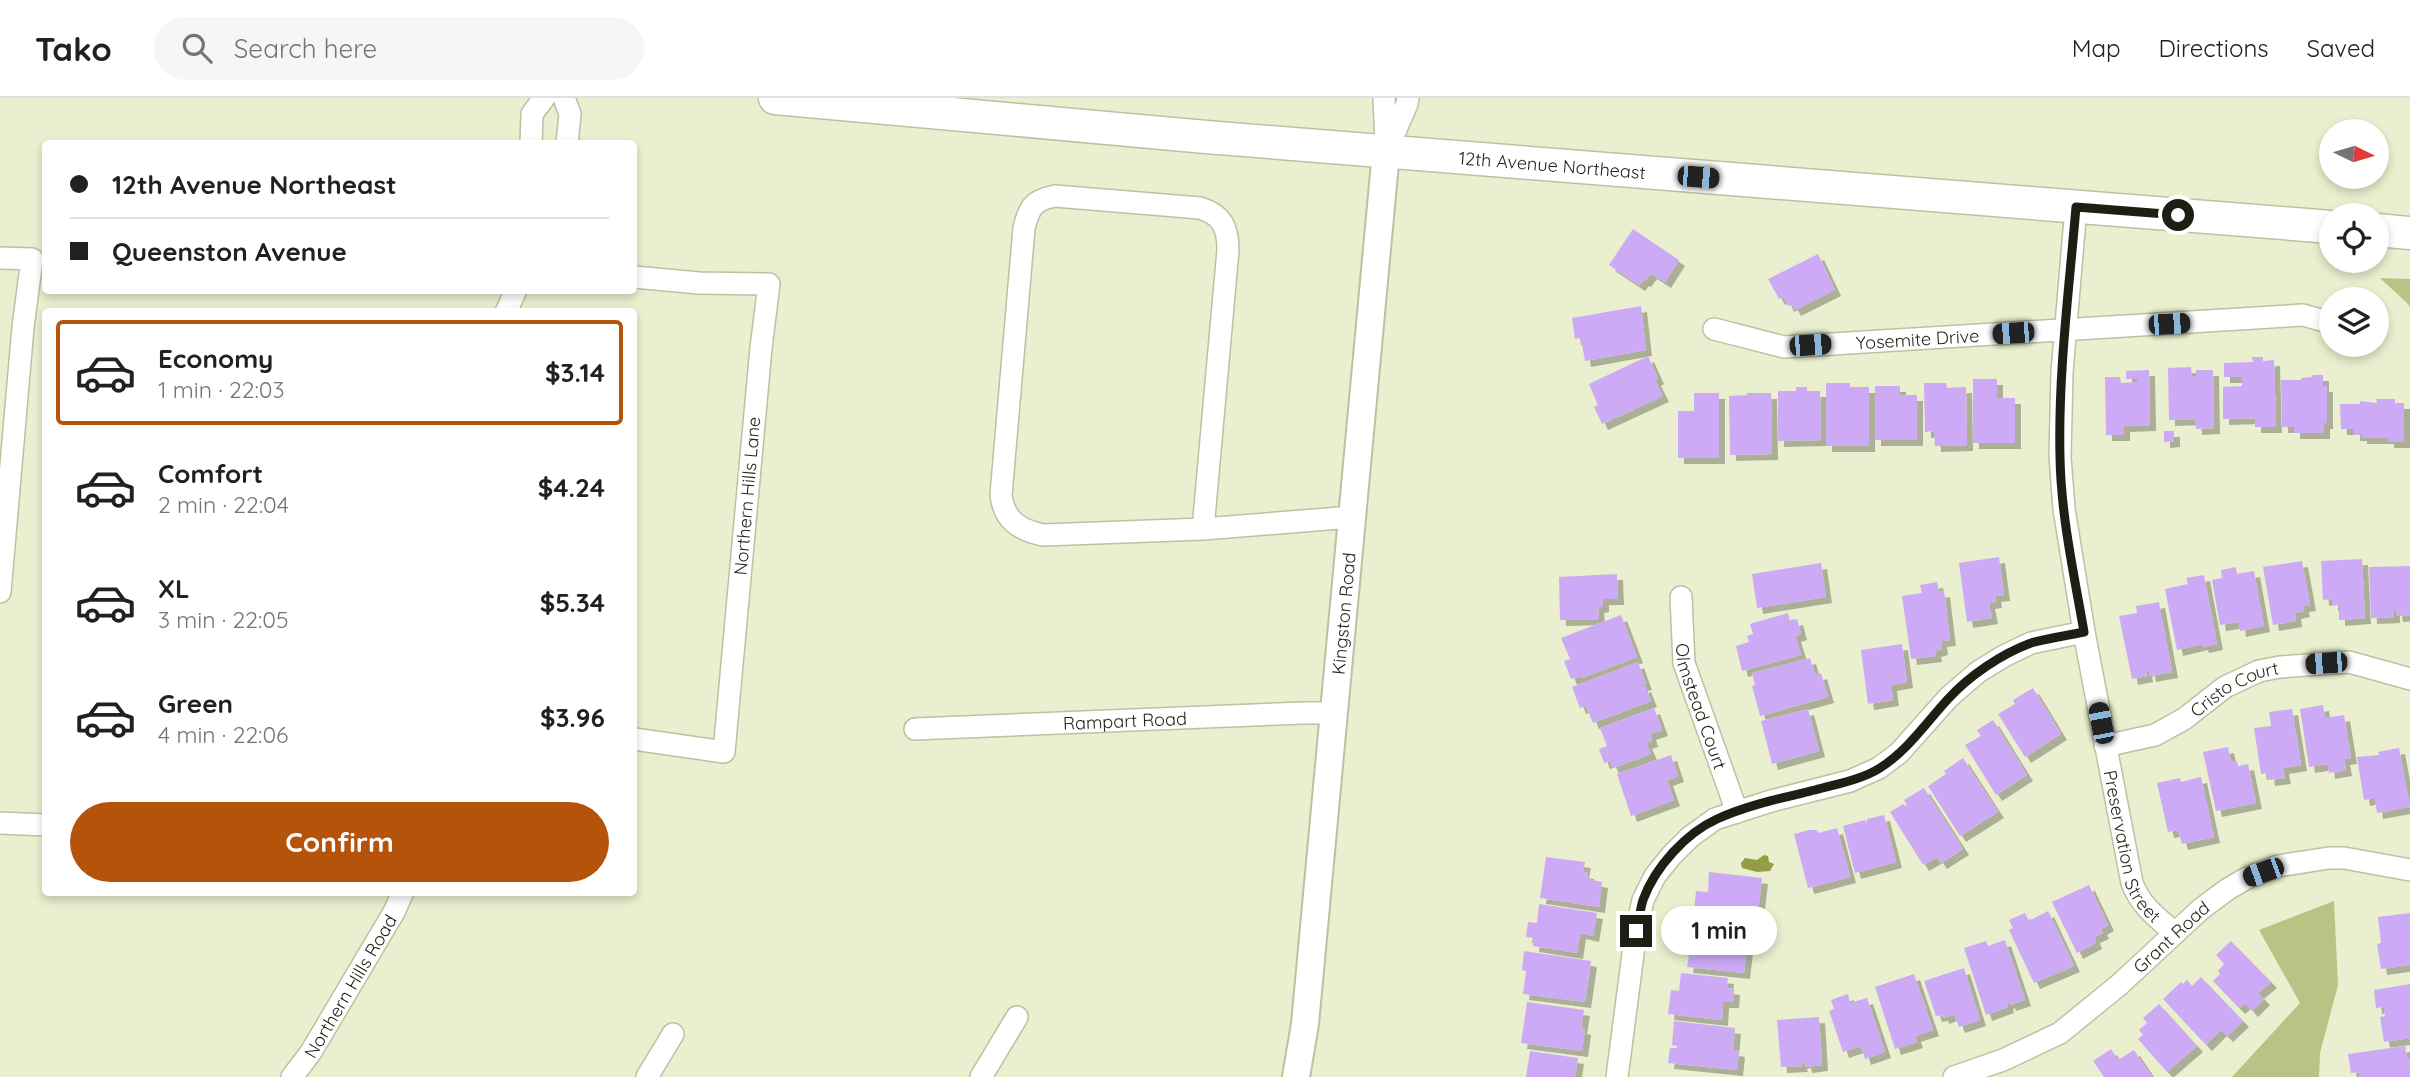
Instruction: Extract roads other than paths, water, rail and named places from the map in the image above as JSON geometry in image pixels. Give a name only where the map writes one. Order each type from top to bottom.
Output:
[{"type":"main road","name":"12th Avenue Northeast","points":[[775,98],[952,116],[1386,152],[2319,226]]},
{"type":"main road","points":[[2389,231],[2410,233]]},
{"type":"street","points":[[531,140],[532,114],[544,98]]},
{"type":"street","points":[[564,98],[570,114],[567,140]]},
{"type":"street","points":[[1384,98],[1386,152]]},
{"type":"street","points":[[1386,152],[1408,98]]},
{"type":"street","name":"Kingston Road","points":[[1296,1077],[1305,1024],[1386,152]]},
{"type":"street","points":[[1203,529],[1228,250],[1226,226],[1219,217],[1200,208],[1055,196],[1041,198],[1028,212],[1024,228],[1001,495],[1003,506],[1015,525],[1043,535],[1203,529],[1352,517]]},
{"type":"street","name":"Preservation Street","points":[[2076,207],[2065,330],[2060,457],[2065,520],[2132,883],[2138,899],[2149,912],[2175,933]]},
{"type":"street","points":[[0,258],[32,259],[23,327],[0,592]]},
{"type":"street","name":"Northern Hills Lane","points":[[637,277],[699,283],[769,284],[758,375],[724,752],[637,739]]},
{"type":"street","name":"Yosemite Drive","points":[[1714,329],[1784,347],[2302,315],[2319,320]]},
{"type":"street","name":"Olmstead Court","points":[[1681,597],[1684,663],[1737,812]]},
{"type":"street","points":[[1617,1077],[1636,931],[1643,900],[1655,876],[1690,837],[1716,819],[1850,780],[1879,768],[1899,753],[1949,697],[1978,672],[2031,643],[2084,632]]},
{"type":"street","name":"Cristo Court","points":[[2105,746],[2155,735],[2184,719],[2225,687],[2259,671],[2349,662],[2410,679]]},
{"type":"street","name":"Rampart Road","points":[[915,729],[1335,713]]},
{"type":"street","points":[[0,823],[42,825]]},
{"type":"street","name":"Grant Road","points":[[1954,1077],[2003,1060],[2060,1032],[2119,985],[2201,909],[2228,888],[2247,878],[2278,866],[2344,858],[2410,870]]},
{"type":"street","name":"Northern Hills Road","points":[[292,1077],[318,1040],[401,896]]},
{"type":"street","points":[[981,1077],[1017,1017]]},
{"type":"street","points":[[647,1077],[673,1034]]}]
